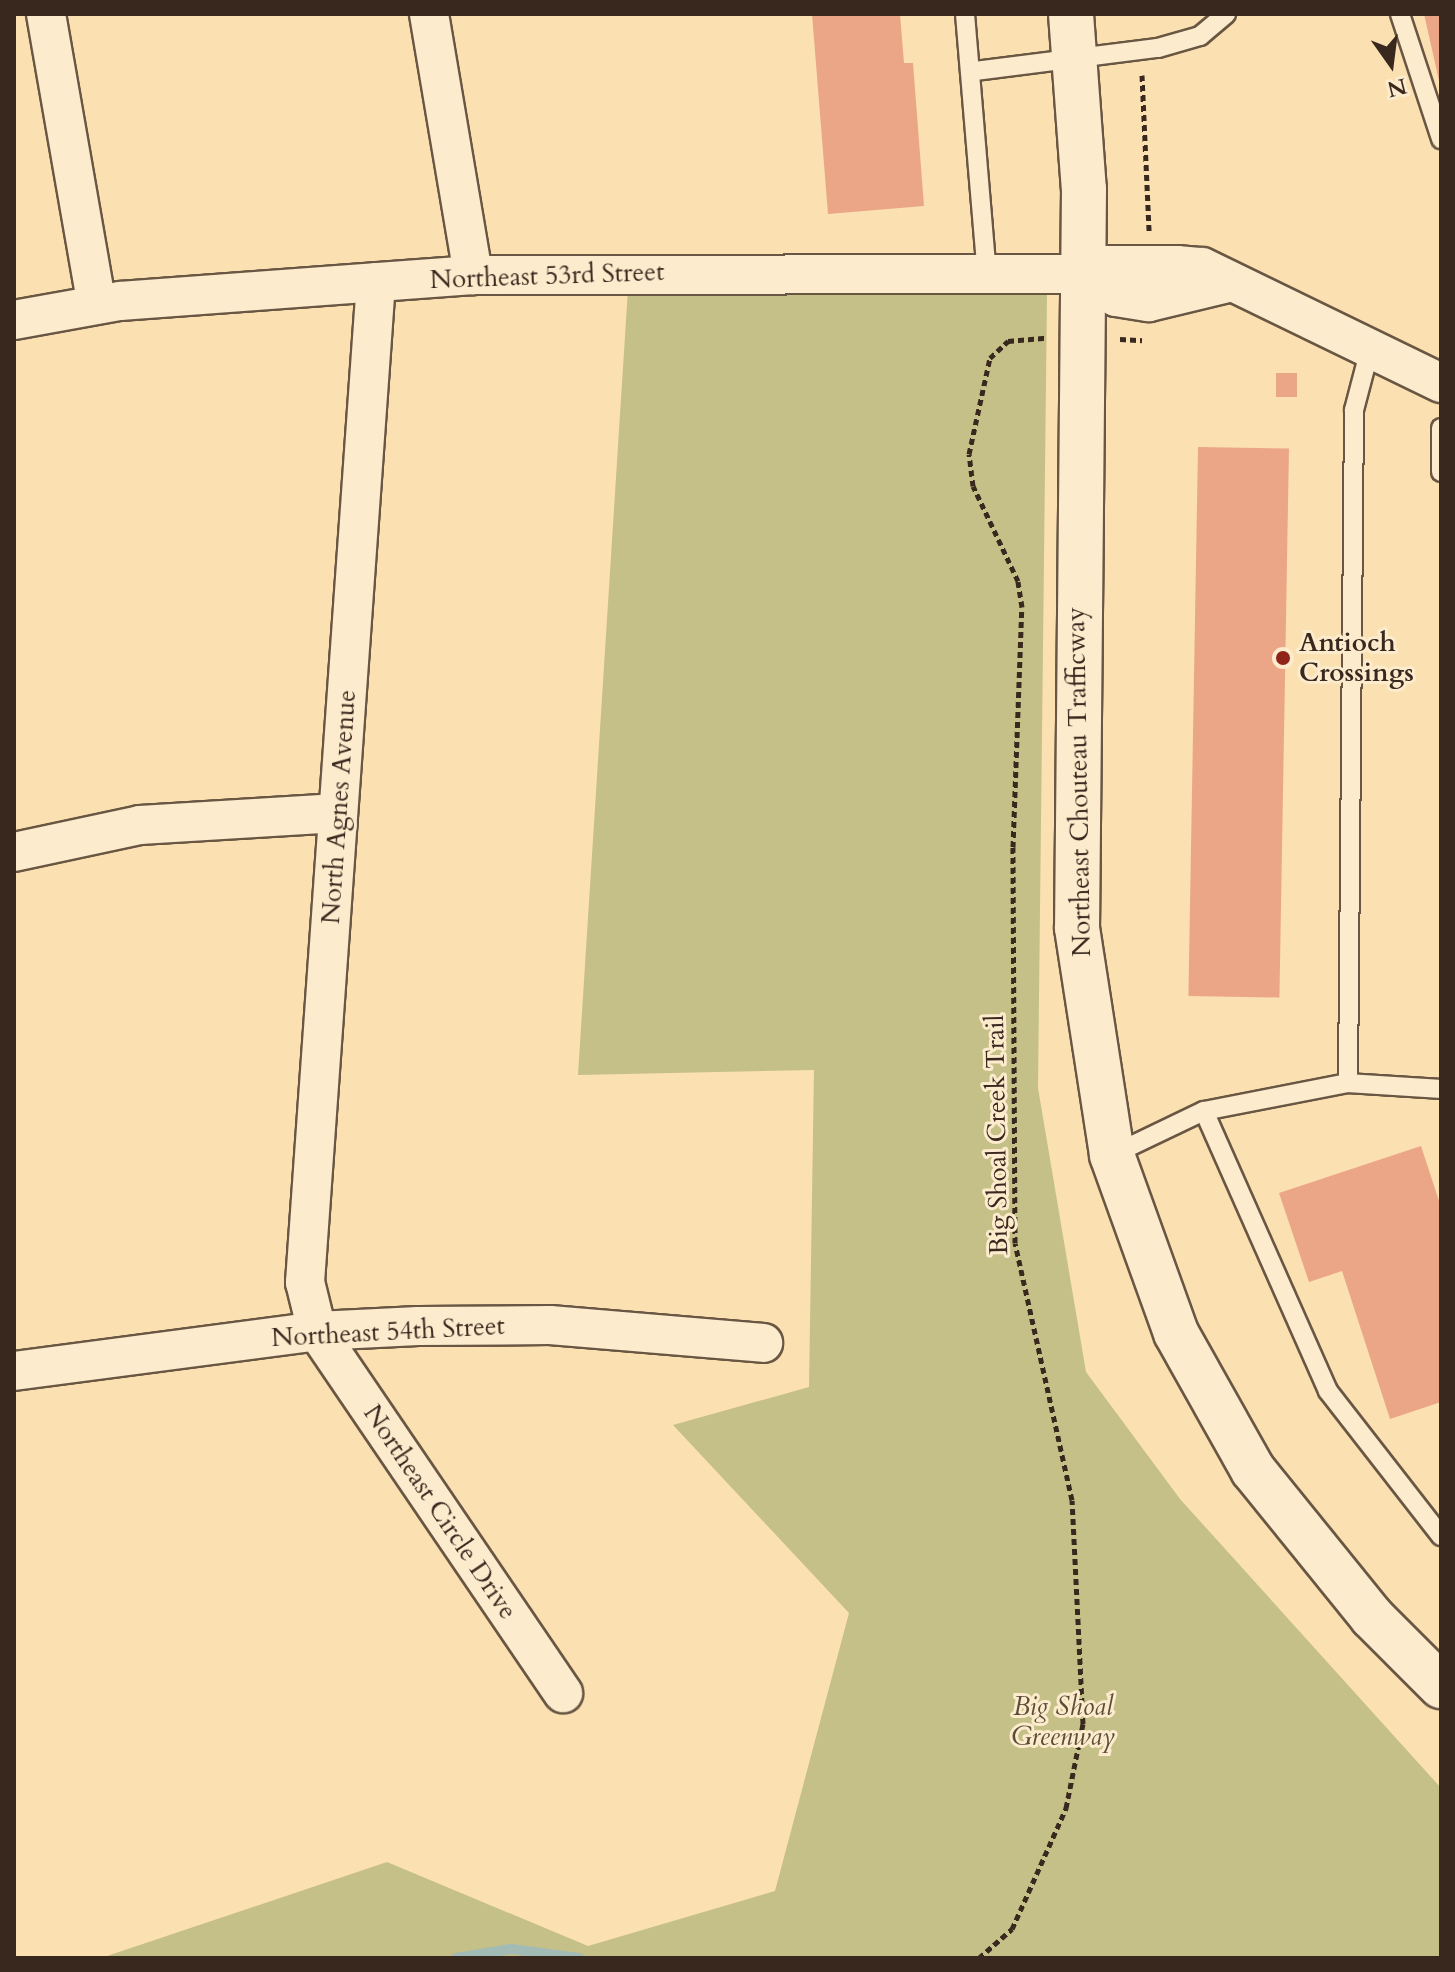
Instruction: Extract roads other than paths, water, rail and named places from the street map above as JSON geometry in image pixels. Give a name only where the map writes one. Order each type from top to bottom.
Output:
[{"type":"main road","name":"Northeast Chouteau Trafficway","points":[[1071,14],[1083,274],[1077,928],[1112,1155],[1176,1333],[1253,1470],[1352,1595],[1441,1686]]},
{"type":"street","points":[[46,14],[97,305]]},
{"type":"street","points":[[429,14],[473,275]]},
{"type":"street","name":"Northeast 53rd Street","points":[[14,320],[97,305],[473,275],[1083,274],[1102,265],[1177,265],[1202,267],[1228,283],[1441,383]]},
{"type":"street","name":"North Agnes Avenue","points":[[317,1331],[305,1282],[376,282]]},
{"type":"street","points":[[14,852],[140,825],[338,813]]},
{"type":"street","name":"Northeast 54th Street","points":[[14,1371],[317,1331],[550,1325],[763,1343]]},
{"type":"street","name":"Northeast Circle Drive","points":[[317,1331],[563,1693]]},
{"type":"lane","points":[[965,14],[975,71],[987,274]]},
{"type":"lane","points":[[975,71],[1075,62],[1200,36],[1226,14]]},
{"type":"lane","points":[[1400,14],[1441,139]]},
{"type":"lane","points":[[1348,1083],[1354,410],[1370,349]]},
{"type":"lane","points":[[1441,428],[1441,472]]},
{"type":"lane","points":[[1112,1155],[1204,1111],[1348,1083],[1441,1089]]},
{"type":"lane","points":[[1204,1111],[1328,1391],[1441,1536]]},
{"type":"waterway","points":[[456,1958],[511,1949],[579,1958]]},
{"type":"place","name":"Antioch Crossings","points":[[1283,658]]},
{"type":"park label","name":"Big Shoal Greenway","points":[[1063,1722]]}]
